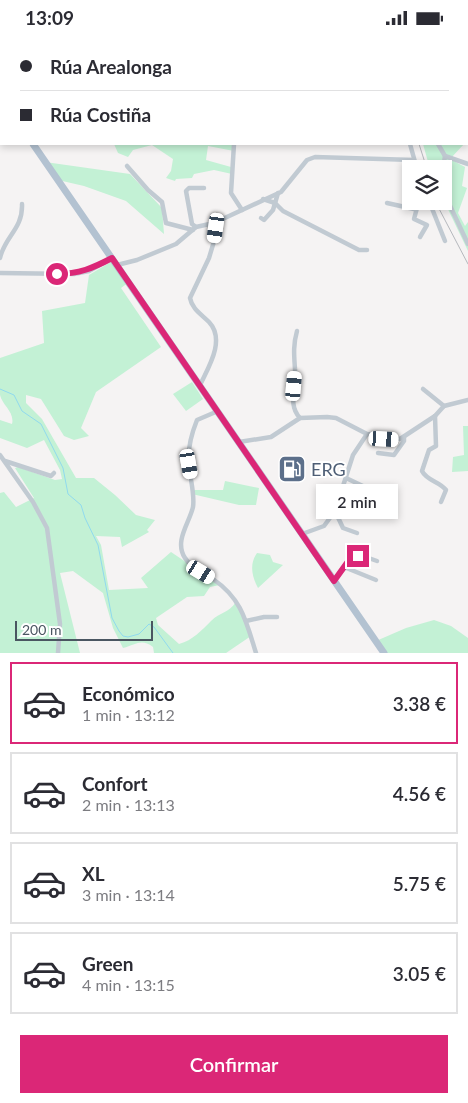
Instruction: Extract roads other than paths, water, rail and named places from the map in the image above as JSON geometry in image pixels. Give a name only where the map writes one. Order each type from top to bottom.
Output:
[{"type":"main road","points":[[34,145],[384,653]]},
{"type":"street","points":[[234,145],[231,193],[242,210]]},
{"type":"street","points":[[261,218],[264,220],[273,210],[278,193],[307,160],[315,157],[414,160],[410,145]]},
{"type":"street","points":[[439,145],[445,156],[444,160]]},
{"type":"street","points":[[445,156],[468,164]]},
{"type":"street","points":[[128,166],[148,190],[162,202],[166,223],[194,229]]},
{"type":"street","points":[[194,229],[186,191],[189,188],[204,189]]},
{"type":"street","points":[[117,265],[137,260],[176,244],[194,229],[216,222],[278,193]]},
{"type":"street","points":[[263,199],[274,203],[283,211],[359,250],[367,250]]},
{"type":"street","points":[[387,203],[402,207]]},
{"type":"street","points":[[0,258],[21,221],[22,204]]},
{"type":"street","points":[[416,210],[414,219],[427,225],[420,237]]},
{"type":"street","points":[[432,210],[445,241]]},
{"type":"street","points":[[452,210],[468,244]]},
{"type":"street","points":[[200,385],[214,356],[215,335],[214,329],[191,305],[190,298],[210,258],[215,239],[216,222]]},
{"type":"street","points":[[0,273],[74,274],[89,271],[112,258]]},
{"type":"street","points":[[297,331],[293,351],[295,369],[293,407],[300,418]]},
{"type":"street","points":[[423,389],[444,406]]},
{"type":"street","points":[[239,443],[271,437],[300,418],[336,418],[367,435],[400,439],[435,416],[444,406],[468,400]]},
{"type":"street","points":[[218,411],[197,421],[192,433],[189,448],[192,508],[182,539],[181,551],[186,560],[228,593],[243,610],[256,653]]},
{"type":"street","points":[[435,416],[436,446],[429,450],[422,471],[426,477],[440,483],[446,490],[441,502]]},
{"type":"street","points":[[302,534],[324,525],[335,511],[353,455],[367,435]]},
{"type":"street","points":[[378,453],[394,455],[404,441],[404,437]]},
{"type":"street","points":[[0,455],[33,502],[47,528],[60,624],[58,653]]},
{"type":"street","points":[[5,461],[50,476],[54,473]]},
{"type":"street","points":[[346,478],[367,488],[387,491]]},
{"type":"street","points":[[335,511],[343,528],[357,533]]},
{"type":"street","points":[[334,581],[353,557],[363,555],[376,561]]},
{"type":"street","points":[[344,567],[376,579]]},
{"type":"street","points":[[246,621],[264,617],[277,617]]},
{"type":"waterway","points":[[0,389],[14,395],[22,411],[41,424],[63,468],[68,494],[81,505],[98,545],[112,618],[119,631],[123,636],[128,637],[139,634],[149,624],[154,627],[173,653]]},
{"type":"railway","points":[[419,145],[424,160]]},
{"type":"railway","points":[[440,210],[468,264]]},
{"type":"place","name":"ERG","points":[[292,469]]}]
